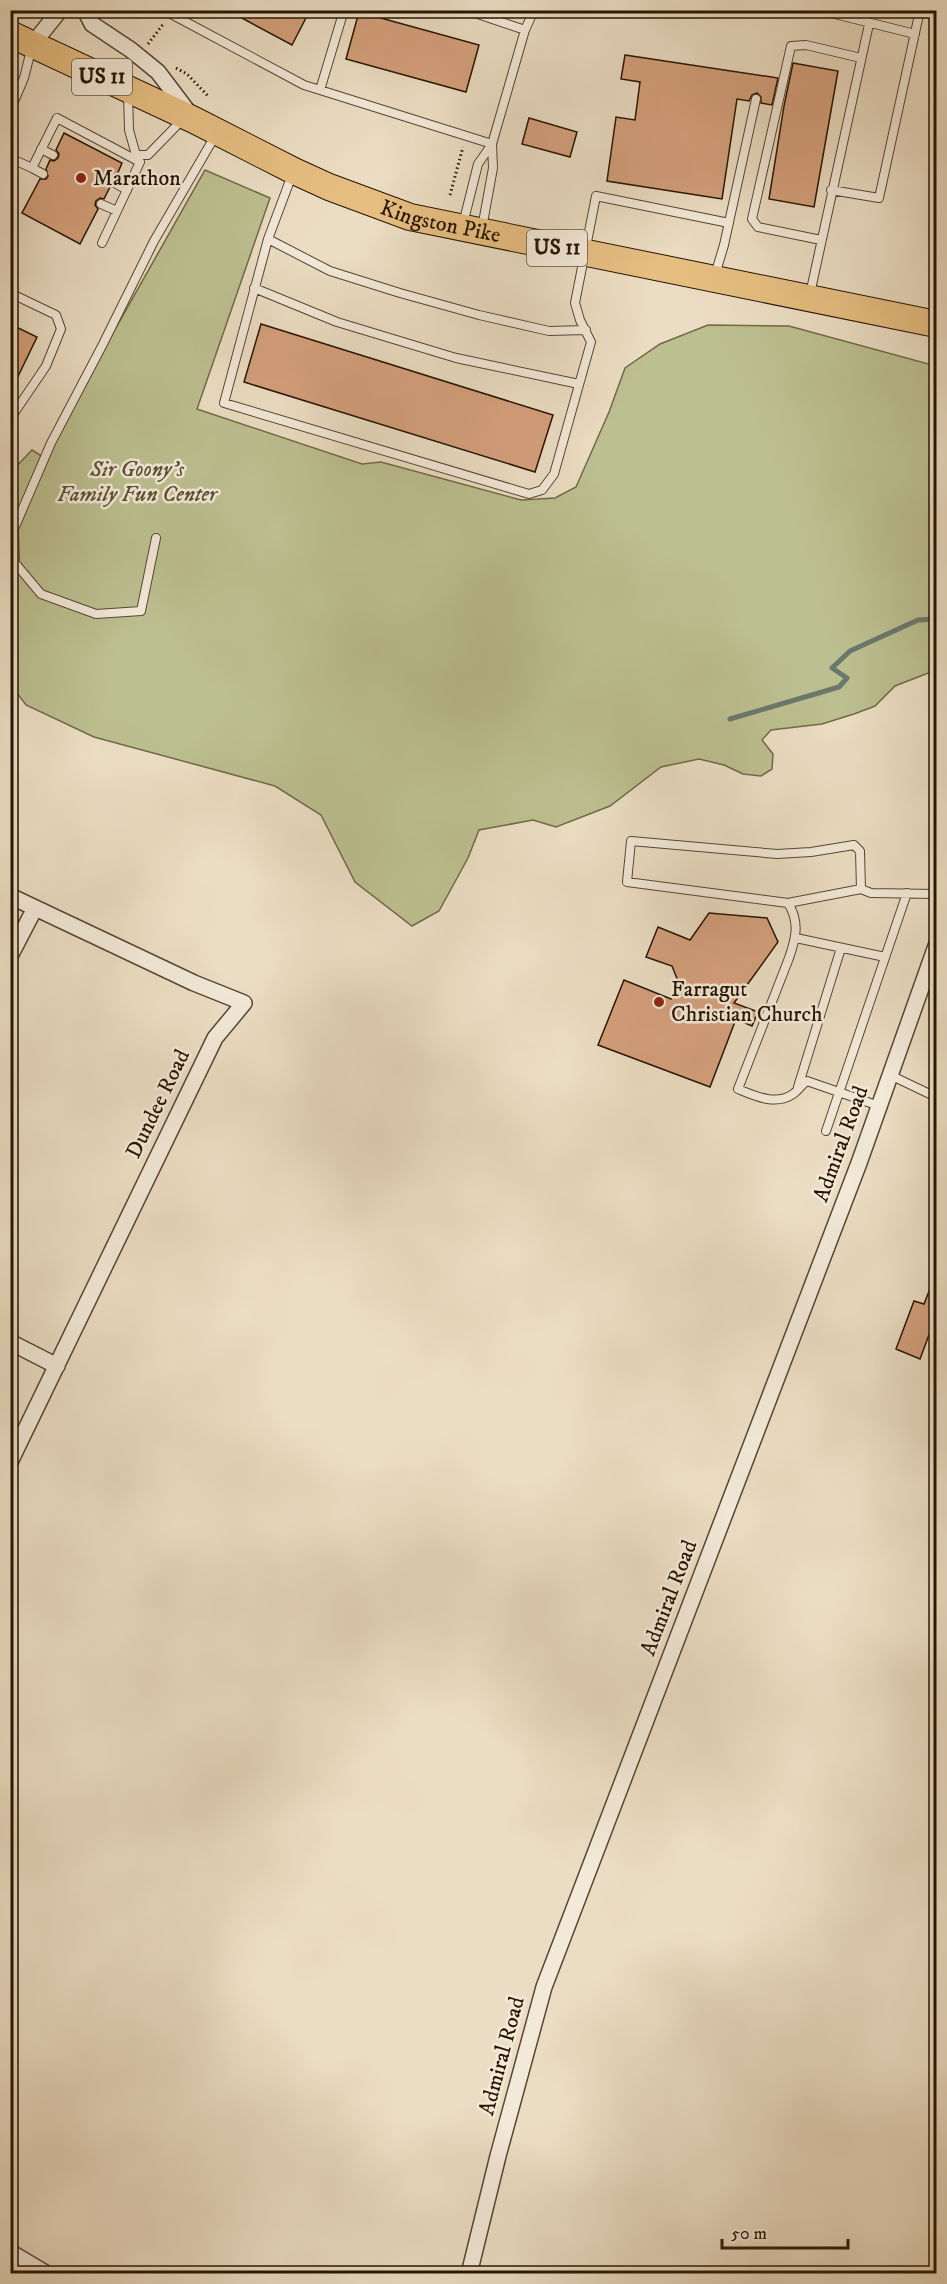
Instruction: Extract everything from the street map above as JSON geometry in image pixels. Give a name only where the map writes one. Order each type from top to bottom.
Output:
[{"type":"main road","name":"Kingston Pike","points":[[21,39],[190,118],[294,171],[329,187],[410,217],[936,324]]},
{"type":"street","points":[[21,39],[60,10]]},
{"type":"street","points":[[85,10],[92,24],[131,50],[158,72],[190,118]]},
{"type":"street","name":"Dundee Road","points":[[10,896],[244,1003],[215,1038],[10,1462]]},
{"type":"street","points":[[10,956],[35,908]]},
{"type":"street","name":"Admiral Road","points":[[469,2274],[498,2156],[544,1988],[890,1075],[933,969],[936,946]]},
{"type":"street","points":[[10,1342],[57,1366]]},
{"type":"street","points":[[10,2252],[47,2274]]},
{"type":"lane","points":[[320,90],[344,10]]},
{"type":"lane","points":[[466,10],[525,30]]},
{"type":"lane","points":[[472,230],[493,168],[492,144],[525,30],[534,10]]},
{"type":"lane","points":[[819,10],[915,34]]},
{"type":"lane","points":[[831,190],[879,198],[920,10]]},
{"type":"lane","points":[[170,12],[304,85],[492,144]]},
{"type":"lane","points":[[809,299],[869,24]]},
{"type":"lane","points":[[10,111],[24,78],[21,39]]},
{"type":"lane","points":[[821,240],[758,227],[752,219],[791,46],[806,45],[861,58]]},
{"type":"lane","points":[[128,90],[129,130],[135,157]]},
{"type":"lane","points":[[714,280],[756,99]]},
{"type":"lane","points":[[32,168],[57,118],[135,157],[140,162],[102,243]]},
{"type":"lane","points":[[135,157],[148,155],[190,118]]},
{"type":"lane","points":[[156,538],[141,611],[96,614],[41,594],[15,563],[14,529],[51,443],[154,241],[218,132]]},
{"type":"lane","points":[[472,230],[478,164],[492,144]]},
{"type":"lane","points":[[41,149],[53,155]]},
{"type":"lane","points":[[10,158],[43,174]]},
{"type":"lane","points":[[294,171],[267,239],[224,403],[529,494],[542,490],[554,474],[591,342],[576,303],[596,196],[729,223]]},
{"type":"lane","points":[[113,182],[127,190]]},
{"type":"lane","points":[[101,204],[117,211]]},
{"type":"lane","points":[[267,239],[330,271],[400,293],[549,331],[586,330]]},
{"type":"lane","points":[[254,288],[337,322],[456,358],[579,384]]},
{"type":"lane","points":[[10,293],[56,315],[61,329],[46,366],[10,419]]},
{"type":"lane","points":[[861,889],[860,851],[854,845],[811,852],[777,854],[631,842],[627,882],[788,903],[861,889],[872,893],[936,894]]},
{"type":"lane","points":[[826,1131],[907,893]]},
{"type":"lane","points":[[788,903],[796,915],[796,938],[738,1089],[764,1099],[778,1099],[793,1095],[807,1081],[879,1106]]},
{"type":"lane","points":[[796,938],[885,957]]},
{"type":"lane","points":[[797,1090],[841,948]]},
{"type":"lane","points":[[890,1075],[936,1097]]},
{"type":"path","points":[[144,50],[170,12]]},
{"type":"path","points":[[450,195],[466,136]]},
{"type":"green space","name":"Sir Goony's Family Fun Center","points":[[205,170],[270,198],[197,409],[362,464],[381,462],[521,500],[555,498],[576,487],[609,412],[625,368],[660,344],[708,325],[789,326],[936,366],[936,670],[895,686],[875,706],[854,714],[822,724],[771,730],[762,740],[773,754],[772,769],[761,776],[743,774],[724,765],[699,759],[661,767],[610,806],[556,827],[533,820],[479,830],[468,858],[439,911],[412,926],[355,882],[321,815],[275,786],[94,737],[26,705],[11,685],[11,472],[32,450],[43,457]]},
{"type":"building","points":[[227,10],[310,10],[292,45]]},
{"type":"building","points":[[359,12],[479,45],[466,92],[346,59]]},
{"type":"building","points":[[625,55],[778,78],[772,105],[761,103],[761,97],[757,93],[752,95],[749,101],[737,99],[722,199],[607,181],[616,117],[635,120],[640,82],[621,79]]},
{"type":"building","points":[[793,63],[838,71],[814,207],[769,199]]},
{"type":"building","points":[[529,118],[577,132],[570,157],[522,144]]},
{"type":"building","points":[[64,133],[122,163],[116,177],[108,180],[110,187],[104,199],[100,198],[96,201],[95,205],[98,209],[80,244],[22,213],[40,179],[46,179],[48,176],[46,169],[50,160],[54,161],[58,158],[59,154],[56,150]]},
{"type":"building","points":[[10,324],[37,337],[10,393]]},
{"type":"building","points":[[261,324],[553,415],[535,472],[244,382]]},
{"type":"building","name":"Farragut Christian Church","points":[[709,913],[767,918],[778,942],[734,1003],[758,1012],[752,1026],[736,1019],[710,1087],[598,1045],[624,980],[671,999],[678,981],[672,966],[646,957],[658,927],[690,940]]},
{"type":"building","points":[[935,1276],[936,1316],[920,1359],[896,1349],[914,1301],[924,1304]]},
{"type":"waterway","points":[[730,719],[839,687],[847,678],[832,668],[850,651],[918,620],[936,619]]},
{"type":"place","name":"Marathon","points":[[81,178]]},
{"type":"place","name":"Farragut Christian Church","points":[[659,1002]]}]
